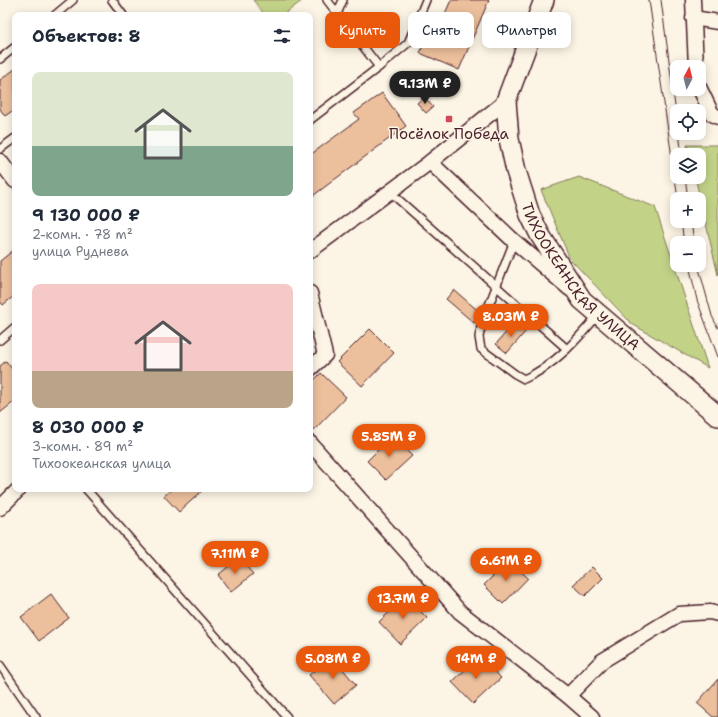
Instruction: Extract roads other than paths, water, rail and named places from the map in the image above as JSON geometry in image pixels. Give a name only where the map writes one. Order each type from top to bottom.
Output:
[{"type":"main road","points":[[506,101],[544,0]]},
{"type":"main road","name":"ТИХООКЕАНСКАЯ УЛИЦА","points":[[506,101],[508,139],[516,171],[530,215],[540,235],[582,300],[718,416]]},
{"type":"street","points":[[693,0],[696,60]]},
{"type":"street","points":[[693,18],[718,22]]},
{"type":"street","points":[[703,96],[712,114],[718,117]]},
{"type":"street","points":[[313,249],[430,162],[506,101]]},
{"type":"street","points":[[0,161],[12,176]]},
{"type":"street","points":[[430,162],[514,241],[582,300]]},
{"type":"street","points":[[313,305],[325,355],[313,366]]},
{"type":"street","points":[[313,446],[460,612],[568,696],[592,717]]},
{"type":"street","points":[[0,508],[16,492]]},
{"type":"street","points":[[568,696],[602,661],[679,614],[710,612],[718,614]]},
{"type":"lane","points":[[59,12],[73,0]]},
{"type":"lane","points":[[112,0],[121,12]]},
{"type":"lane","points":[[326,0],[335,12]]},
{"type":"lane","points":[[338,12],[343,0]]},
{"type":"lane","points":[[313,118],[408,43],[426,0]]},
{"type":"lane","points":[[364,48],[379,67]]},
{"type":"lane","points":[[0,59],[12,49]]},
{"type":"lane","points":[[0,148],[12,140]]},
{"type":"lane","points":[[390,192],[567,349]]},
{"type":"lane","points":[[514,241],[482,323],[479,337],[481,348],[515,374],[524,379],[537,373],[567,349],[599,314]]},
{"type":"lane","points":[[0,340],[12,330]]},
{"type":"lane","points":[[89,492],[287,717]]},
{"type":"lane","points":[[0,664],[36,717]]},
{"type":"tram line","points":[[649,0],[677,192]]},
{"type":"tram line","points":[[661,0],[675,104]]},
{"type":"tram line","points":[[680,140],[681,148]]},
{"type":"tram line","points":[[686,184],[687,192]]},
{"type":"tram line","points":[[682,228],[683,236]]},
{"type":"tram line","points":[[692,228],[693,236]]},
{"type":"tram line","points":[[691,272],[697,300],[718,357]]},
{"type":"tram line","points":[[700,272],[712,316],[718,328]]},
{"type":"place","name":"Посёлок Победа","points":[[449,119]]}]
